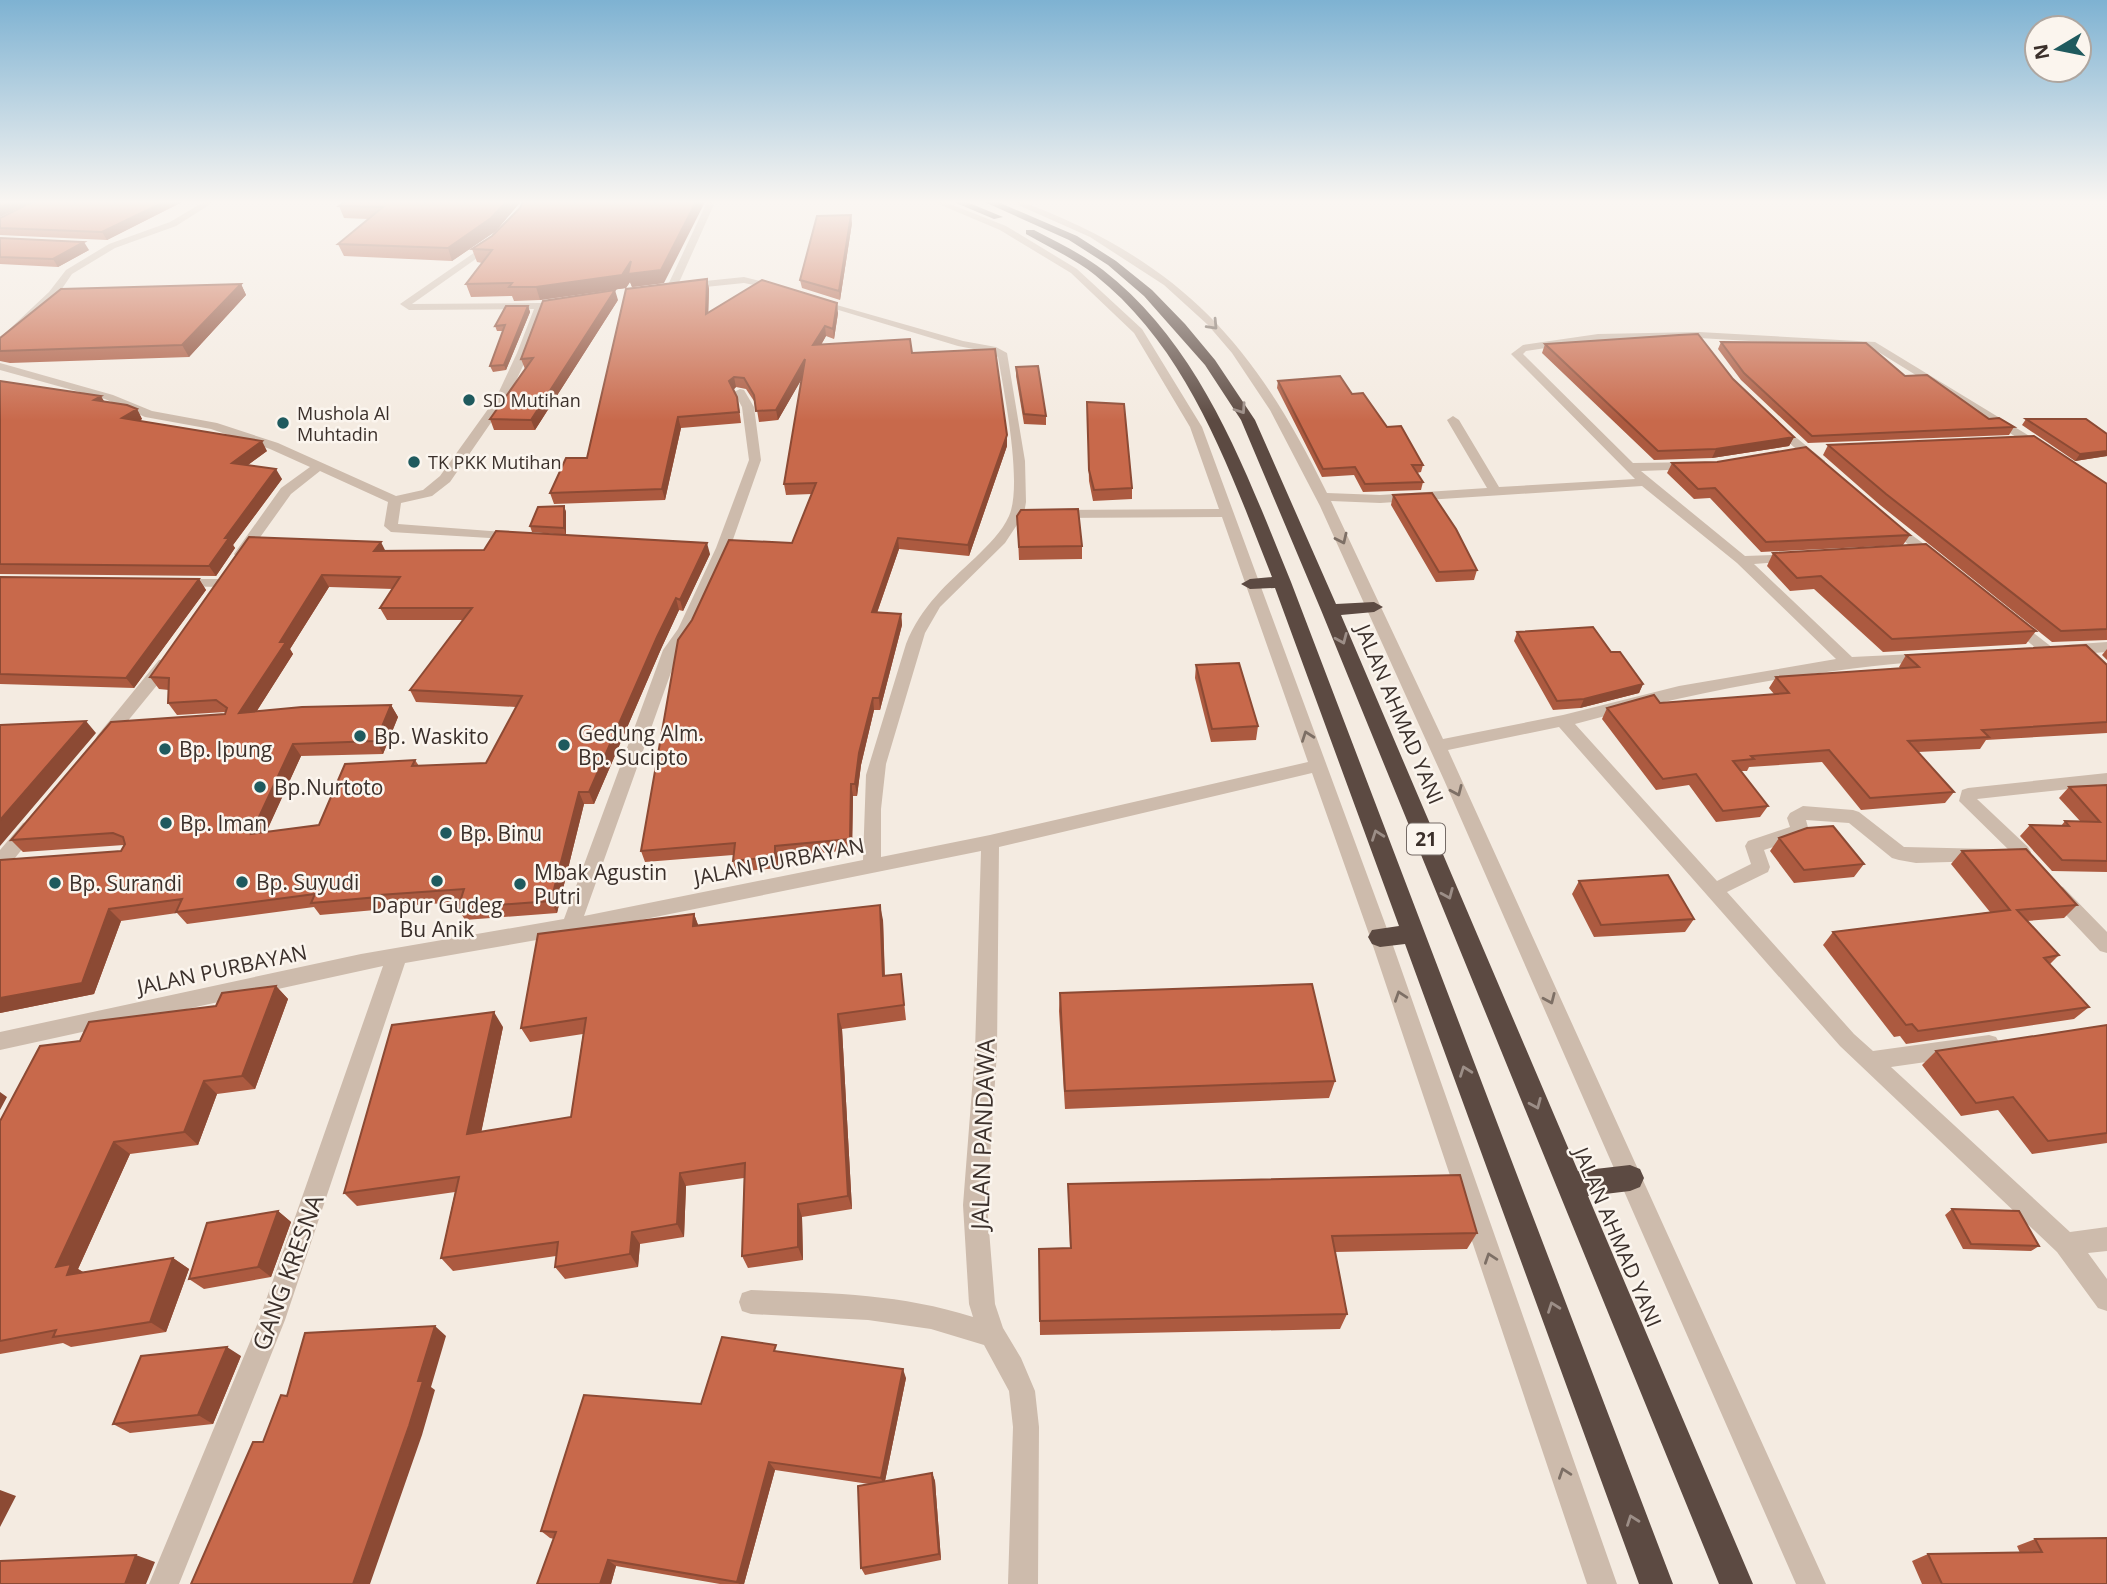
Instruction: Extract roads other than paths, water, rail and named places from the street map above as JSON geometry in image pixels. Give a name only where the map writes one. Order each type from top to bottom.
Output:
[{"type":"highway","name":"21","points":[[1100,274],[1163,337],[1218,425],[1282,582],[1656,1584]]},
{"type":"highway","name":"JALAN AHMAD YANI","points":[[1124,274],[1148,293],[1180,327],[1210,363],[1248,420],[1330,610],[1736,1584]]},
{"type":"highway","points":[[1250,584],[1282,582]]},
{"type":"highway","points":[[1330,610],[1374,607]]},
{"type":"highway","points":[[1380,937],[1414,934]]},
{"type":"highway","points":[[1569,1185],[1630,1178]]},
{"type":"street","points":[[0,344],[53,294],[68,274]]},
{"type":"street","points":[[448,274],[405,304],[409,307],[540,306],[580,300]]},
{"type":"street","points":[[672,287],[678,274]]},
{"type":"street","points":[[1077,274],[1138,331],[1196,427],[1250,584],[1380,937],[1602,1584]]},
{"type":"street","points":[[1156,274],[1213,324],[1242,359],[1282,418],[1322,497],[1437,746],[1811,1584]]},
{"type":"street","points":[[659,289],[744,280],[787,290]]},
{"type":"street","points":[[810,298],[962,344],[992,349],[1003,355],[1010,382],[1021,500],[1031,514]]},
{"type":"street","points":[[0,366],[109,397],[149,414],[213,426],[274,446],[395,500],[427,493],[445,479],[502,398],[523,353],[540,306]]},
{"type":"street","points":[[1699,335],[1713,355]]},
{"type":"street","points":[[1848,662],[1742,561],[1645,482],[1517,354],[1523,348],[1536,345],[1598,337],[1699,335],[1869,345],[1887,351],[2050,453]]},
{"type":"street","points":[[571,926],[671,650],[685,630],[716,548],[755,460],[748,407],[740,392]]},
{"type":"street","points":[[1770,419],[1812,450],[1835,476]]},
{"type":"street","points":[[1453,420],[1495,491]]},
{"type":"street","points":[[2004,441],[2030,440]]},
{"type":"street","points":[[1783,453],[1812,450]]},
{"type":"street","points":[[1632,467],[1712,465]]},
{"type":"street","points":[[208,601],[286,491],[317,467]]},
{"type":"street","points":[[1322,497],[1380,499],[1645,482]]},
{"type":"street","points":[[395,500],[391,526],[396,529],[536,539]]},
{"type":"street","points":[[872,865],[870,825],[876,773],[918,630],[939,600],[1031,514],[1226,513]]},
{"type":"street","points":[[1883,518],[1942,565]]},
{"type":"street","points":[[1900,551],[1924,550]]},
{"type":"street","points":[[1742,561],[1811,556]]},
{"type":"street","points":[[158,583],[220,583]]},
{"type":"street","points":[[2000,611],[2048,651]]},
{"type":"street","points":[[2021,652],[2107,647]]},
{"type":"street","points":[[2082,649],[2097,663]]},
{"type":"street","points":[[96,748],[153,681],[174,651]]},
{"type":"street","points":[[1437,746],[1563,721],[1679,691],[1848,662],[1939,656]]},
{"type":"street","points":[[1563,721],[1868,1061],[2066,1244],[2107,1299]]},
{"type":"street","points":[[114,727],[138,726]]},
{"type":"street","name":"JALAN PURBAYAN","points":[[0,1041],[397,956],[571,926],[990,842],[1318,766]]},
{"type":"street","points":[[2107,779],[1968,794],[1968,801],[2022,852],[2107,945]]},
{"type":"street","points":[[0,863],[44,811]]},
{"type":"street","points":[[1713,891],[1761,867],[1754,846],[1800,831],[1796,818],[1803,813],[1853,817],[1899,853],[1916,856],[2022,852]]},
{"type":"street","name":"JALAN PANDAWA","points":[[990,842],[986,1051],[975,1205],[982,1304],[992,1335],[1012,1367],[1022,1391],[1026,1427],[1023,1584]]},
{"type":"street","points":[[0,863],[27,861]]},
{"type":"street","name":"GANG KRESNA","points":[[164,1584],[272,1320],[397,956]]},
{"type":"street","points":[[44,1052],[56,1030]]},
{"type":"street","points":[[1868,1061],[2004,1042]]},
{"type":"street","points":[[2066,1244],[2107,1239]]},
{"type":"street","points":[[751,1302],[868,1307],[931,1316],[992,1335]]},
{"type":"place","name":"SD Mutihan","points":[[469,400]]},
{"type":"place","name":"Mushola Al Muhtadin","points":[[283,423]]},
{"type":"place","name":"TK PKK Mutihan","points":[[414,462]]},
{"type":"place","name":"Bp. Waskito","points":[[360,736]]},
{"type":"place","name":"Gedung Alm. Bp. Sucipto","points":[[564,745]]},
{"type":"place","name":"Bp. Ipung","points":[[165,749]]},
{"type":"place","name":"Bp.Nurtoto","points":[[260,787]]},
{"type":"place","name":"Bp. Iman","points":[[166,823]]},
{"type":"place","name":"Bp. Binu","points":[[446,833]]},
{"type":"place","name":"Dapur Gudeg Bu Anik","points":[[437,881]]},
{"type":"place","name":"Bp. Suyudi","points":[[242,882]]},
{"type":"place","name":"Bp. Surandi","points":[[55,883]]},
{"type":"place","name":"Mbak Agustin Putri","points":[[520,884]]}]
